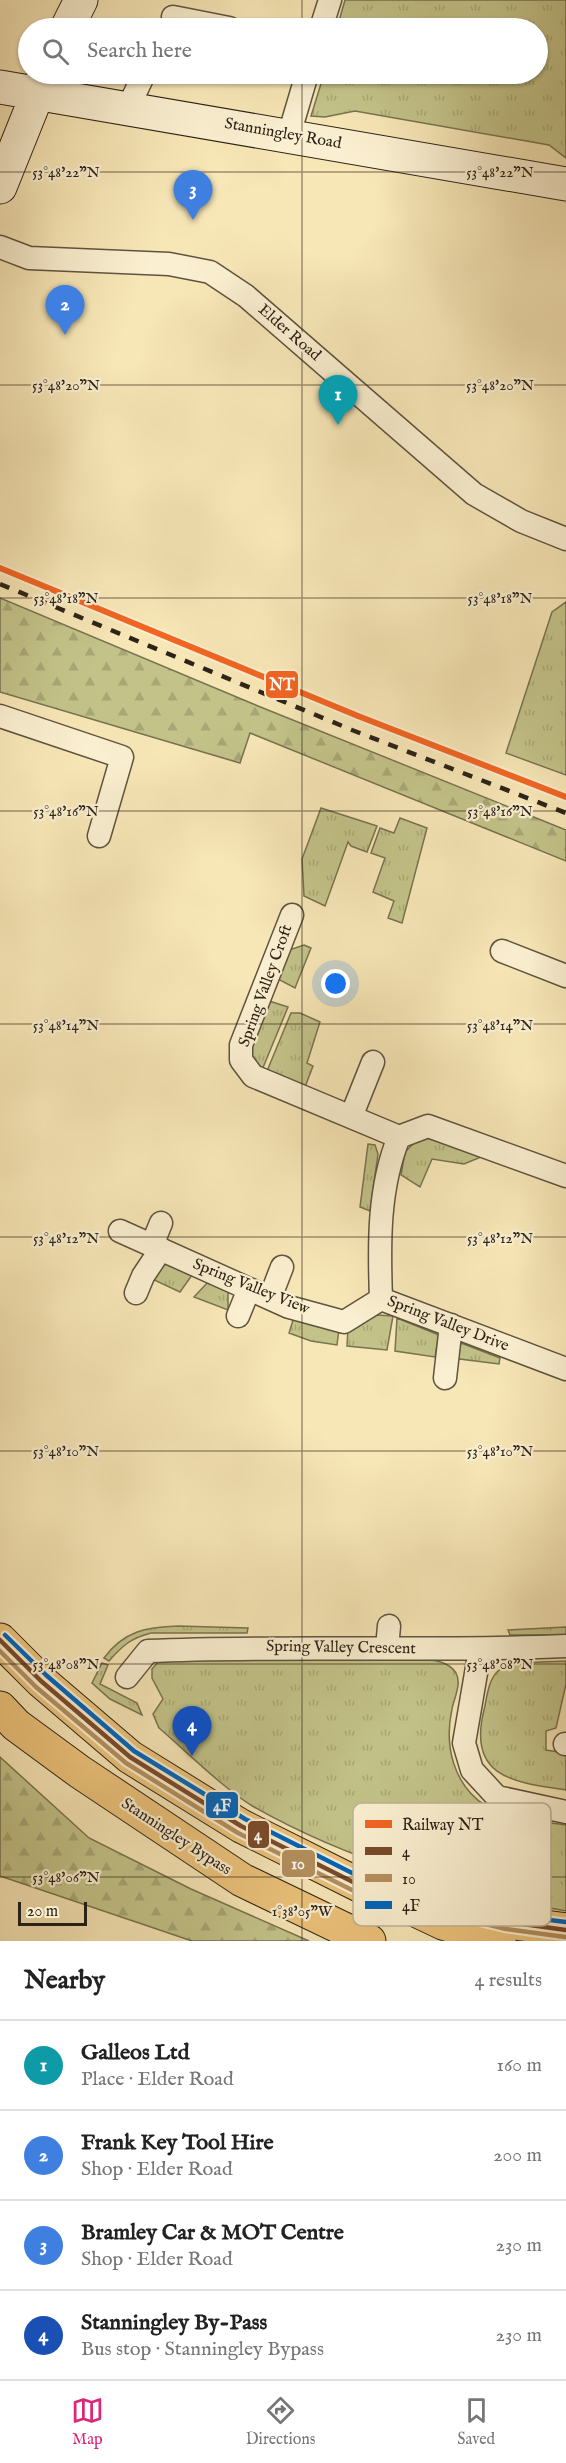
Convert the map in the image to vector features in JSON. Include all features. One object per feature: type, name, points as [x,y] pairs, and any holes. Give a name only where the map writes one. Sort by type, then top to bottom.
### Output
[{"type":"main road","points":[[0,1640],[41,1681],[130,1757],[241,1826],[353,1882]]},
{"type":"main road","name":"Stanningley Bypass","points":[[5,1715],[157,1826],[242,1880],[369,1941]]},
{"type":"main road","points":[[452,1926],[499,1941]]},
{"type":"main road","points":[[537,1926],[566,1930]]},
{"type":"street","points":[[72,18],[81,0]]},
{"type":"street","points":[[324,18],[330,0]]},
{"type":"street","points":[[0,187],[43,84]]},
{"type":"street","name":"Stanningley Road","points":[[0,87],[43,84],[128,108],[566,184]]},
{"type":"street","points":[[128,108],[139,84]]},
{"type":"street","points":[[289,135],[304,84]]},
{"type":"street","name":"Elder Road","points":[[0,247],[29,258],[170,264],[210,272],[246,296],[474,494],[521,521],[566,539]]},
{"type":"street","points":[[0,716],[122,757],[99,836]]},
{"type":"street","name":"Spring Valley Croft","points":[[292,915],[241,1045],[241,1060],[254,1076],[399,1137]]},
{"type":"street","points":[[502,951],[566,976]]},
{"type":"street","points":[[351,1117],[373,1062]]},
{"type":"street","points":[[399,1137],[428,1126],[566,1176]]},
{"type":"street","name":"Spring Valley Drive","points":[[399,1137],[391,1156],[379,1238],[381,1299],[566,1369]]},
{"type":"street","points":[[136,1293],[156,1247],[161,1223]]},
{"type":"street","name":"Spring Valley View","points":[[120,1231],[289,1307],[344,1322],[381,1299]]},
{"type":"street","points":[[270,1298],[282,1267]]},
{"type":"street","points":[[238,1316],[249,1289]]},
{"type":"street","points":[[445,1378],[451,1325]]},
{"type":"street","name":"Spring Valley Crescent","points":[[128,1677],[148,1652],[388,1637],[480,1650],[566,1646]]},
{"type":"street","points":[[480,1650],[464,1743],[472,1770],[497,1797],[525,1803]]},
{"type":"street","points":[[551,1809],[566,1812]]},
{"type":"green space","points":[[345,0],[566,0],[566,158],[549,145],[355,111],[325,117],[311,116],[321,84],[548,84],[548,18],[340,18]]},
{"type":"green space","points":[[0,598],[258,706],[566,830],[566,861],[250,733],[240,763],[0,692]]},
{"type":"green space","points":[[566,602],[566,775],[506,753],[552,612]]},
{"type":"green space","points":[[321,808],[377,826],[367,852],[351,846],[348,842],[325,906],[304,896],[302,859]]},
{"type":"green space","points":[[400,818],[427,828],[402,923],[388,918],[394,901],[373,892],[385,858],[371,853],[380,828],[394,833]]},
{"type":"green space","points":[[304,945],[311,948],[295,988],[274,977],[286,951]]},
{"type":"green space","points":[[266,1000],[288,1007],[260,1075],[249,1058]]},
{"type":"green space","points":[[291,1013],[300,1013],[320,1022],[307,1063],[313,1066],[305,1087],[267,1071]]},
{"type":"green space","points":[[420,1137],[433,1137],[481,1157],[464,1164],[432,1159],[420,1187],[401,1175],[405,1152]]},
{"type":"green space","points":[[368,1144],[375,1145],[378,1154],[370,1211],[360,1207]]},
{"type":"green space","points":[[160,1262],[192,1275],[180,1292],[150,1278]]},
{"type":"green space","points":[[208,1282],[228,1289],[228,1310],[194,1297]]},
{"type":"green space","points":[[377,1315],[393,1316],[387,1350],[347,1346],[348,1328]]},
{"type":"green space","points":[[294,1317],[339,1329],[337,1345],[311,1341],[289,1333]]},
{"type":"green space","points":[[397,1318],[439,1335],[435,1357],[395,1351]]},
{"type":"green space","points":[[461,1343],[500,1358],[499,1364],[452,1358],[457,1344]]},
{"type":"green space","points":[[178,1626],[248,1628],[247,1633],[151,1633],[127,1643],[109,1661],[104,1658],[120,1642],[136,1632]]},
{"type":"green space","points":[[566,1627],[566,1635],[510,1635],[508,1630]]},
{"type":"green space","points":[[419,1658],[445,1664],[453,1669],[458,1677],[449,1736],[454,1763],[466,1787],[482,1803],[353,1803],[353,1854],[328,1844],[243,1800],[218,1781],[159,1728],[153,1714],[163,1699],[152,1678],[152,1669],[159,1661]]},
{"type":"green space","points":[[566,1661],[566,1684],[556,1728],[546,1731],[546,1750],[566,1753],[566,1790],[529,1784],[499,1772],[489,1763],[482,1750],[481,1733],[484,1710],[492,1679],[498,1671],[511,1665]]},
{"type":"green space","points":[[102,1663],[108,1665],[100,1684],[137,1703],[142,1715],[110,1699],[92,1683]]},
{"type":"green space","points":[[0,1757],[89,1838],[191,1889],[309,1941],[192,1941],[0,1876]]},
{"type":"green space","points":[[551,1823],[566,1825],[566,1911],[551,1908]]},
{"type":"railway","points":[[0,584],[352,730],[566,813]]},
{"type":"rail line","name":"NT","points":[[0,568],[358,716],[566,797]]},
{"type":"transit line","name":"4F","points":[[5,1635],[46,1675],[134,1751],[245,1819],[353,1873]]},
{"type":"transit line","name":"4","points":[[0,1640],[41,1681],[130,1757],[241,1826],[353,1882]]},
{"type":"transit line","name":"10","points":[[0,1651],[36,1687],[126,1763],[238,1833],[353,1890]]},
{"type":"transit line","name":"4F","points":[[551,1920],[566,1922]]},
{"type":"transit line","name":"10","points":[[494,1926],[565,1937]]},
{"type":"transit line","name":"4","points":[[537,1926],[566,1930]]},
{"type":"place","name":"Bramley Car & MOT Centre","points":[[193,220]]},
{"type":"place","name":"Frank Key Tool Hire","points":[[65,335]]},
{"type":"place","name":"Galleos Ltd","points":[[338,425]]},
{"type":"place","name":"Stanningley By-Pass","points":[[192,1756]]}]
